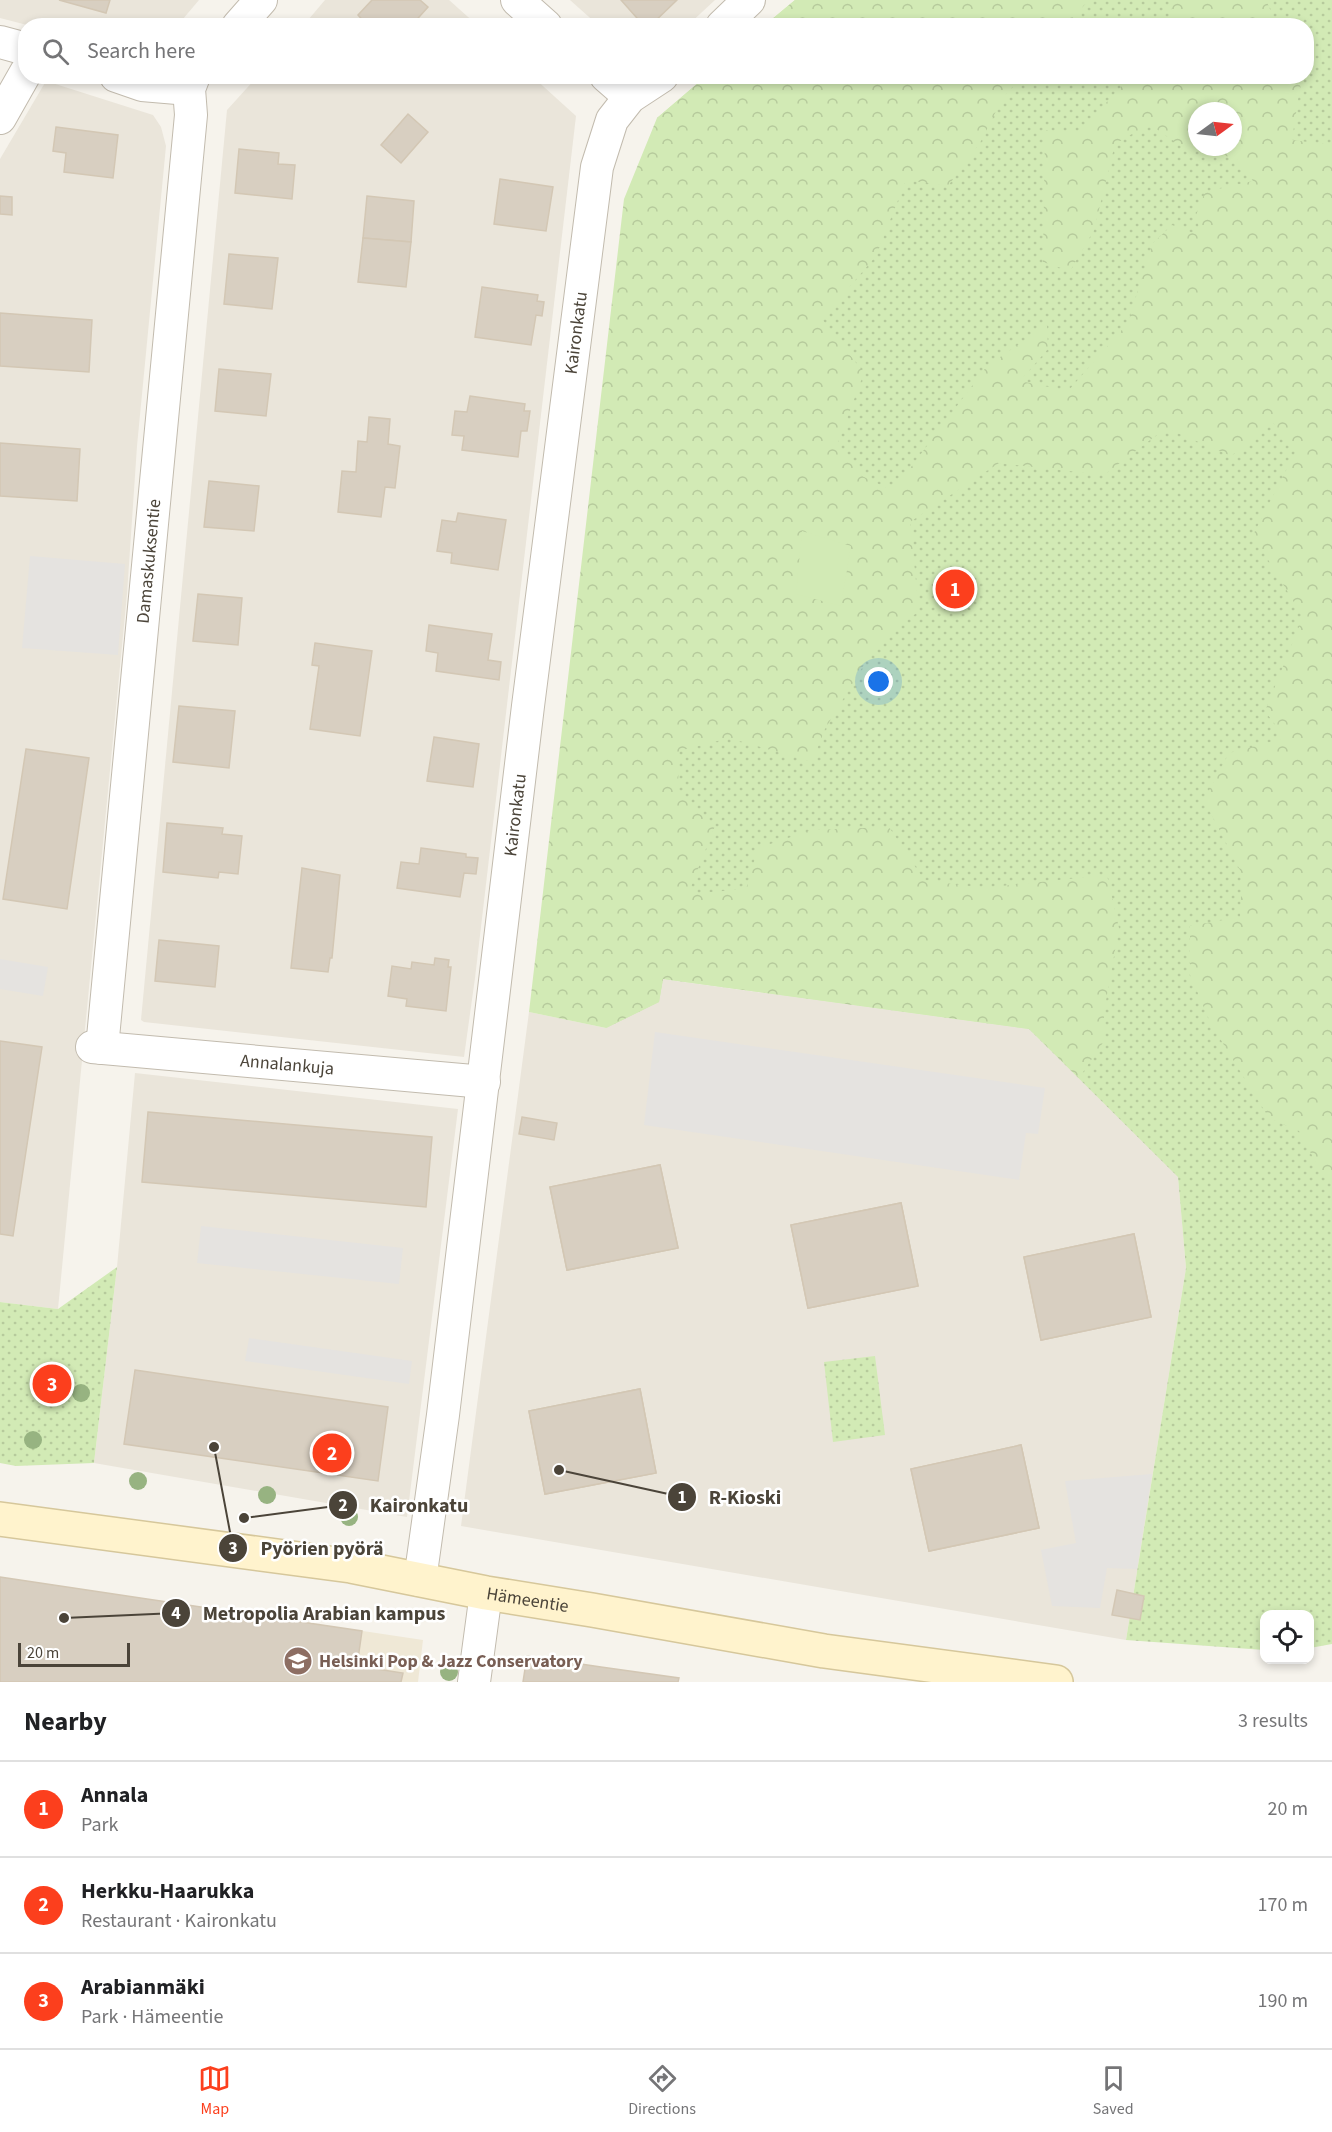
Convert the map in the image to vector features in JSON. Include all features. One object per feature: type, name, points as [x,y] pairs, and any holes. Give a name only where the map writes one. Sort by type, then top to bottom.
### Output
[{"type":"main road","name":"Hämeentie","points":[[0,1519],[351,1566],[486,1593],[824,1651],[1056,1682]]},
{"type":"street","points":[[245,18],[261,0]]},
{"type":"street","points":[[517,0],[537,18]]},
{"type":"street","points":[[730,18],[749,0]]},
{"type":"street","points":[[0,42],[18,47]]},
{"type":"street","points":[[0,118],[19,84]]},
{"type":"street","points":[[139,84],[166,84]]},
{"type":"street","name":"Damaskuksentie","points":[[97,1048],[189,139],[191,84]]},
{"type":"street","points":[[615,84],[630,97]]},
{"type":"street","name":"Kaironkatu","points":[[420,1580],[443,1415],[526,718],[597,167],[612,120],[630,97],[650,84]]},
{"type":"street","name":"Annalankuja","points":[[97,1048],[484,1082]]},
{"type":"street","points":[[474,1682],[486,1593]]},
{"type":"shaded area","points":[[0,0],[199,0],[184,18],[18,18],[18,23],[0,18]]},
{"type":"shaded area","points":[[325,0],[449,0],[469,18],[310,18]]},
{"type":"shaded area","points":[[570,0],[715,0],[696,18],[590,18]]},
{"type":"shaded area","points":[[44,84],[55,84],[153,115],[161,127],[166,146],[137,446],[127,594],[58,1309],[0,1302],[0,159]]},
{"type":"shaded area","points":[[251,84],[541,84],[576,116],[464,1057],[141,1020],[227,110]]},
{"type":"shaded area","points":[[30,556],[125,564],[118,655],[22,648]]},
{"type":"shaded area","points":[[0,959],[48,967],[43,996],[0,989]]},
{"type":"shaded area","points":[[662,979],[1029,1029],[1178,1176],[1186,1268],[1126,1640],[461,1526],[529,1012],[606,1028]]},
{"type":"shaded area","points":[[655,1032],[1045,1088],[1038,1134],[1026,1133],[1019,1180],[644,1125]]},
{"type":"shaded area","points":[[135,1073],[458,1109],[407,1517],[94,1463],[117,1267]]},
{"type":"shaded area","points":[[201,1226],[403,1248],[399,1284],[197,1263]]},
{"type":"shaded area","points":[[249,1338],[412,1361],[409,1384],[245,1361]]},
{"type":"shaded area","points":[[1152,1474],[1137,1569],[1107,1568],[1100,1608],[1052,1606],[1041,1550],[1076,1543],[1065,1481]]},
{"type":"shaded area","name":"Helsinki Pop & Jazz Conservatory","points":[[183,1604],[423,1640],[418,1682],[172,1682]]},
{"type":"green space","points":[[795,0],[1332,0],[1332,1644],[1314,1647],[1314,1610],[1260,1610],[1260,1650],[1126,1640],[1186,1268],[1178,1177],[1029,1029],[663,979],[659,1002],[606,1028],[657,118],[697,84],[1314,84],[1314,18],[773,18]]},
{"type":"green space","points":[[795,0],[1089,0],[1072,18],[773,18]]},
{"type":"green space","points":[[1171,0],[1266,0],[1274,18],[1168,18],[1172,8]]},
{"type":"green space","points":[[697,84],[1015,84],[1002,99],[980,143],[948,186],[906,180],[876,256],[822,319],[864,373],[837,445],[862,476],[893,491],[987,366],[1047,325],[1048,349],[1020,381],[1068,391],[1128,323],[1152,244],[1172,225],[1201,236],[1196,215],[1205,192],[1253,181],[1236,158],[1226,156],[1242,156],[1242,102],[1188,102],[1188,149],[1149,124],[1115,144],[1094,230],[1070,271],[1043,262],[1045,130],[1078,133],[1124,84],[1300,84],[1292,140],[1332,145],[1332,1176],[1324,1178],[1299,1131],[1269,1118],[1211,1024],[1190,975],[1190,926],[1240,917],[1242,874],[1204,800],[1229,753],[1285,738],[1265,711],[1303,617],[1253,535],[1297,449],[1273,423],[1231,456],[1166,428],[1104,475],[999,463],[910,522],[919,611],[876,645],[825,729],[812,762],[729,738],[679,751],[678,790],[715,826],[688,894],[746,889],[758,848],[812,830],[889,827],[924,880],[982,888],[1107,875],[1119,928],[1104,1012],[1104,1041],[1079,1078],[1029,1029],[663,979],[659,1002],[606,1028],[529,1012],[624,199],[657,118]]},
{"type":"green space","points":[[802,531],[851,546],[841,606],[796,594]]},
{"type":"green space","points":[[117,1267],[94,1463],[16,1466],[0,1463],[0,1302],[58,1309]]},
{"type":"green space","points":[[875,1356],[885,1435],[833,1442],[824,1362]]},
{"type":"building","points":[[59,0],[110,0],[106,13]]},
{"type":"building","points":[[372,0],[420,0],[428,7],[418,18],[361,18],[358,15]]},
{"type":"building","points":[[621,0],[677,0],[658,18],[637,18]]},
{"type":"building","points":[[408,114],[428,132],[401,163],[381,145]]},
{"type":"building","points":[[56,127],[118,135],[113,178],[64,172],[66,153],[53,151]]},
{"type":"building","points":[[239,149],[279,153],[278,164],[295,165],[292,199],[235,193]]},
{"type":"building","points":[[500,179],[553,187],[546,231],[494,224]]},
{"type":"building","points":[[0,196],[12,197],[12,215],[0,214]]},
{"type":"building","points":[[367,196],[414,201],[411,242],[363,238]]},
{"type":"building","points":[[363,238],[411,242],[406,287],[358,282]]},
{"type":"building","points":[[229,254],[278,258],[272,309],[224,304]]},
{"type":"building","points":[[482,287],[538,295],[537,301],[544,302],[542,316],[536,315],[531,345],[475,337]]},
{"type":"building","points":[[0,313],[92,320],[89,372],[0,366]]},
{"type":"building","points":[[219,369],[271,374],[266,416],[215,411]]},
{"type":"building","points":[[470,396],[525,404],[524,411],[530,411],[527,431],[521,431],[518,457],[462,450],[464,436],[452,435],[455,411],[467,412]]},
{"type":"building","points":[[369,417],[390,419],[388,444],[400,446],[395,488],[385,487],[381,517],[338,512],[342,471],[356,472],[358,441],[367,442]]},
{"type":"building","points":[[0,443],[80,449],[77,501],[0,496]]},
{"type":"building","points":[[209,481],[259,486],[254,531],[204,527]]},
{"type":"building","points":[[458,513],[506,520],[498,570],[451,563],[452,553],[437,551],[442,520],[456,522]]},
{"type":"building","points":[[198,594],[242,598],[238,645],[193,641]]},
{"type":"building","points":[[429,625],[492,634],[488,660],[501,662],[499,680],[436,671],[438,653],[426,651]]},
{"type":"building","points":[[315,643],[372,651],[360,736],[310,729],[319,666],[312,665]]},
{"type":"building","points":[[179,706],[235,711],[229,768],[173,762]]},
{"type":"building","points":[[434,737],[479,744],[473,787],[427,781]]},
{"type":"building","points":[[26,749],[89,758],[67,909],[3,899]]},
{"type":"building","points":[[167,823],[223,828],[222,834],[242,836],[238,874],[219,872],[218,878],[163,872]]},
{"type":"building","points":[[421,848],[466,854],[466,857],[478,858],[476,874],[464,873],[460,897],[397,888],[401,862],[419,864]]},
{"type":"building","points":[[302,868],[340,875],[332,958],[330,958],[328,972],[291,968]]},
{"type":"building","points":[[159,940],[219,946],[215,987],[155,981]]},
{"type":"building","points":[[435,958],[449,960],[448,967],[451,967],[446,1011],[406,1006],[407,999],[388,996],[392,966],[411,969],[412,962],[434,965]]},
{"type":"building","points":[[0,1041],[42,1047],[13,1236],[0,1234]]},
{"type":"building","points":[[148,1112],[432,1137],[426,1207],[142,1182]]},
{"type":"building","points":[[522,1117],[557,1123],[554,1140],[519,1134]]},
{"type":"building","points":[[660,1165],[678,1248],[567,1270],[550,1187]]},
{"type":"building","points":[[660,1165],[678,1248],[567,1270],[550,1187]]},
{"type":"building","points":[[901,1203],[918,1286],[808,1308],[791,1225]]},
{"type":"building","points":[[901,1203],[918,1286],[808,1308],[791,1225]]},
{"type":"building","points":[[1134,1234],[1151,1317],[1041,1340],[1024,1257]]},
{"type":"building","points":[[1134,1234],[1151,1317],[1041,1340],[1024,1257]]},
{"type":"building","points":[[135,1370],[388,1407],[378,1481],[124,1444]]},
{"type":"building","points":[[640,1389],[656,1473],[545,1494],[529,1411]]},
{"type":"building","points":[[640,1389],[656,1473],[545,1494],[529,1411]]},
{"type":"building","points":[[1021,1445],[1039,1528],[929,1551],[911,1469]]},
{"type":"building","points":[[1021,1445],[1039,1528],[929,1551],[911,1469]]},
{"type":"building","points":[[0,1577],[362,1631],[357,1666],[403,1673],[401,1682],[0,1682]]},
{"type":"building","points":[[1117,1590],[1144,1596],[1140,1620],[1112,1615]]},
{"type":"building","points":[[527,1656],[679,1678],[678,1682],[523,1682]]},
{"type":"place","name":"Annala","points":[[955,589]]},
{"type":"place","name":"Arabianmäki","points":[[52,1384]]},
{"type":"place","name":"Pyörien pyörä","points":[[214,1447]]},
{"type":"place","name":"Herkku-Haarukka","points":[[332,1453]]},
{"type":"place","name":"R-Kioski","points":[[559,1470]]},
{"type":"place","name":"Kaironkatu","points":[[244,1518]]},
{"type":"place","name":"Metropolia Arabian kampus","points":[[64,1618]]},
{"type":"place","name":"Helsinki Pop & Jazz Conservatory","points":[[298,1661]]}]
